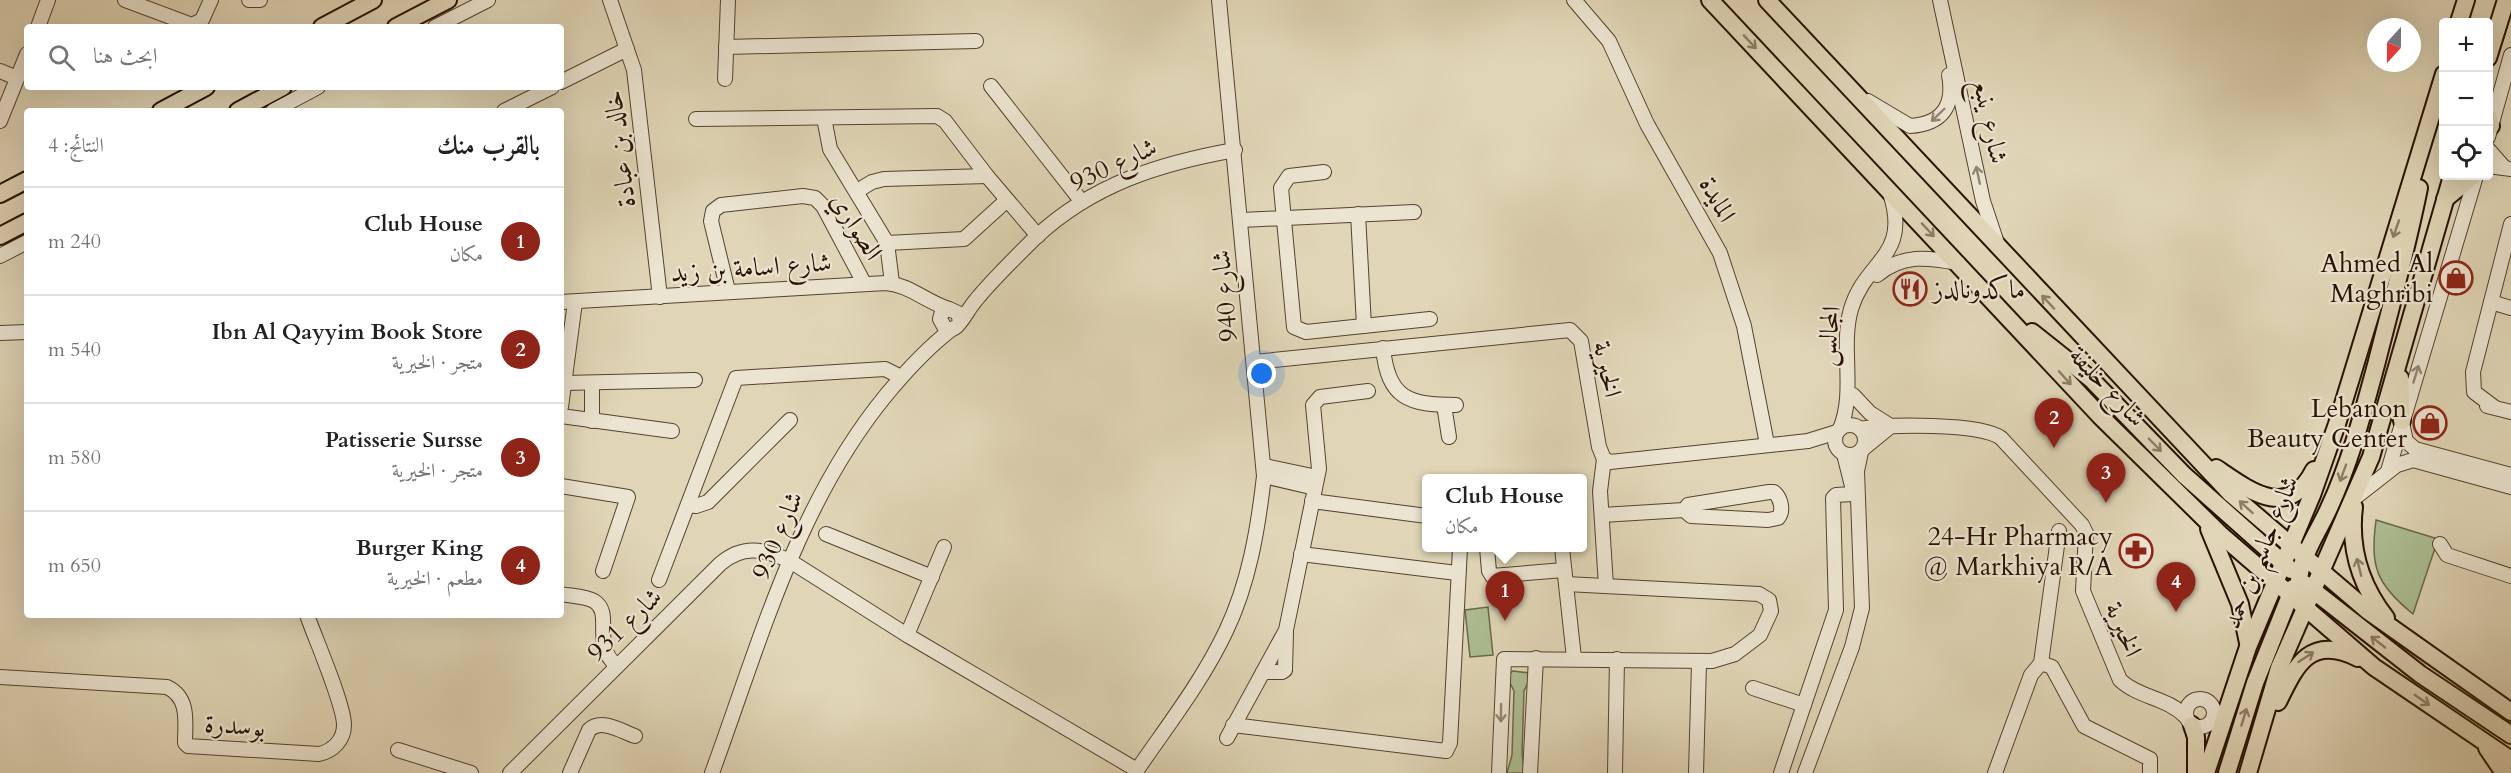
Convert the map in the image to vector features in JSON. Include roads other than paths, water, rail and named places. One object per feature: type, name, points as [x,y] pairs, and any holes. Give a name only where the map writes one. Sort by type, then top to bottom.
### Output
[{"type":"main road","points":[[328,24],[373,0]]},
{"type":"main road","points":[[402,24],[448,0]]},
{"type":"main road","name":"شارع خليفة","points":[[1710,0],[1889,188],[2137,455],[2204,519],[2290,597],[2374,667],[2511,759]]},
{"type":"main road","name":"شارع خليفة","points":[[1767,0],[2000,251],[2231,494],[2290,546]]},
{"type":"main road","points":[[2460,18],[2466,0]]},
{"type":"main road","points":[[2493,42],[2506,0]]},
{"type":"main road","points":[[167,108],[200,90]]},
{"type":"main road","points":[[244,108],[277,90]]},
{"type":"main road","name":"شارع جاسم بن حمد","points":[[2290,546],[2312,495],[2337,424],[2439,90]]},
{"type":"main road","points":[[2227,773],[2255,683],[2290,597],[2295,571],[2340,482],[2366,399],[2408,246],[2438,93]]},
{"type":"main road","points":[[2248,773],[2279,668],[2356,497],[2380,431],[2451,180]]},
{"type":"main road","points":[[2444,199],[2469,180]]},
{"type":"main road","points":[[0,194],[24,182]]},
{"type":"main road","points":[[0,236],[24,224]]},
{"type":"main road","points":[[2011,319],[2041,338],[2091,379],[2184,475],[2295,571],[2313,590],[2420,674],[2511,735]]},
{"type":"main road","points":[[2402,422],[2399,388],[2403,344]]},
{"type":"main road","points":[[2190,451],[2260,495],[2270,498],[2286,498],[2302,489],[2337,424]]},
{"type":"main road","points":[[2356,497],[2353,524],[2359,570],[2370,596],[2399,635]]},
{"type":"main road","points":[[2204,519],[2240,604],[2248,647]]},
{"type":"main road","points":[[2290,546],[2297,590],[2305,609]]},
{"type":"main road","points":[[2295,571],[2321,573],[2399,635],[2511,712]]},
{"type":"main road","name":"شارع جاسم بن حمد","points":[[2206,773],[2248,647],[2274,583],[2295,571]]},
{"type":"main road","points":[[2263,722],[2275,708],[2295,667],[2312,652],[2324,650],[2348,654],[2374,667]]},
{"type":"main road","points":[[2189,715],[2196,738],[2196,773]]},
{"type":"main road","points":[[2483,742],[2504,773]]},
{"type":"street","points":[[39,24],[48,0]]},
{"type":"street","points":[[125,0],[189,24]]},
{"type":"street","points":[[194,24],[202,20],[211,0]]},
{"type":"street","points":[[249,0],[260,0]]},
{"type":"street","points":[[441,24],[488,0]]},
{"type":"street","name":"خالد بن عبادة","points":[[610,0],[634,70],[660,297]]},
{"type":"street","points":[[725,79],[728,0]]},
{"type":"street","name":"شارع 940","points":[[1136,772],[1197,683],[1226,630],[1243,587],[1259,515],[1264,471],[1242,220],[1219,0]]},
{"type":"street","name":"المايدة","points":[[1574,0],[1609,41],[1647,124],[1720,253],[1744,326],[1767,444]]},
{"type":"street","name":"شارع ينبع","points":[[1933,0],[1947,48],[1983,201],[2000,251]]},
{"type":"street","name":"شارع ينبع","points":[[1852,90],[1896,120],[1910,126],[1933,122],[1943,114],[1950,93],[1947,48],[1940,0]]},
{"type":"street","points":[[726,47],[976,41]]},
{"type":"street","points":[[564,80],[627,49]]},
{"type":"street","points":[[2493,113],[2511,55]]},
{"type":"street","points":[[0,120],[24,61]]},
{"type":"street","points":[[0,72],[17,78]]},
{"type":"street","points":[[991,86],[1082,202]]},
{"type":"street","points":[[279,108],[312,90]]},
{"type":"street","points":[[510,108],[546,90]]},
{"type":"street","points":[[696,119],[937,116],[945,121],[987,176],[1038,236]]},
{"type":"street","points":[[824,118],[827,143],[887,243],[892,283]]},
{"type":"street","name":"شارع 930","points":[[712,773],[790,561],[813,507],[841,456],[949,319],[975,301],[1038,236],[1082,202],[1148,169],[1173,161],[1235,150]]},
{"type":"street","points":[[1324,172],[1289,176],[1284,181],[1281,192],[1294,327],[1303,332],[1430,319]]},
{"type":"street","points":[[857,191],[872,182],[884,179],[987,176]]},
{"type":"street","points":[[2388,471],[2473,180]]},
{"type":"street","name":"المجالس","points":[[1839,430],[1847,406],[1850,313],[1863,283],[1886,256],[1893,241],[1896,220],[1889,188]]},
{"type":"street","name":"الصواري","points":[[728,291],[711,221],[713,211],[721,205],[803,196],[814,198],[823,206],[864,283]]},
{"type":"street","points":[[887,243],[964,239],[1007,200]]},
{"type":"street","points":[[1242,220],[1414,212]]},
{"type":"street","points":[[1358,214],[1364,326]]},
{"type":"street","points":[[2511,224],[2473,372],[2474,392],[2494,407],[2511,412]]},
{"type":"street","points":[[0,256],[24,244]]},
{"type":"street","name":"المجالس","points":[[1859,428],[1853,395],[1854,324],[1867,286],[1882,270],[1905,259],[1926,256],[1958,262]]},
{"type":"street","name":"شارع اسامة بن زيد","points":[[564,383],[568,302],[892,283],[913,290],[949,319]]},
{"type":"street","points":[[2491,302],[2511,308]]},
{"type":"street","name":"الخيرية","points":[[1254,362],[1565,329],[1575,332],[1581,340],[1599,447],[1604,459]]},
{"type":"street","points":[[0,333],[24,332]]},
{"type":"street","points":[[1383,348],[1388,380],[1409,401],[1425,405],[1450,405],[1449,437]]},
{"type":"street","points":[[658,580],[736,378],[885,369],[901,377]]},
{"type":"street","points":[[564,383],[695,380]]},
{"type":"street","points":[[592,383],[592,421]]},
{"type":"street","points":[[1368,391],[1315,400],[1313,413],[1319,458],[1315,489],[1286,630],[1230,731],[1446,751],[1450,743],[1460,552]]},
{"type":"street","points":[[1808,441],[1853,456],[1891,426],[1870,413],[1853,395]]},
{"type":"street","points":[[564,417],[672,431]]},
{"type":"street","points":[[688,505],[696,506],[708,502],[790,420]]},
{"type":"street","points":[[2402,422],[2406,441],[2415,449],[2511,476]]},
{"type":"street","points":[[1606,586],[1600,491],[1604,459],[1615,463],[1808,441],[1851,425],[1859,428],[1865,438],[1857,471],[1862,608],[1852,647],[1805,773]]},
{"type":"street","name":"الخيرية","points":[[1859,428],[1891,426],[1976,429],[1994,433],[2001,438],[2082,525],[2086,533],[2083,591],[2115,672],[2127,687],[2168,702],[2189,715]]},
{"type":"street","points":[[1831,700],[1831,691],[1849,639],[1855,608],[1852,494],[1841,451],[1835,440],[1839,430]]},
{"type":"street","points":[[2356,497],[2388,471],[2404,462],[2418,460],[2511,487]]},
{"type":"street","points":[[1264,471],[1315,489],[1422,515]]},
{"type":"street","points":[[564,486],[628,497],[603,571]]},
{"type":"street","points":[[1602,515],[1684,510],[1688,505],[1769,492],[1774,492],[1779,498],[1781,511],[1778,518],[1768,520],[1690,516],[1684,510]]},
{"type":"street","points":[[1780,773],[1836,610],[1833,496],[1852,494]]},
{"type":"street","points":[[1995,773],[2031,675],[2041,663],[2060,531]]},
{"type":"street","points":[[826,534],[932,577]]},
{"type":"street","points":[[2440,544],[2446,555],[2511,576]]},
{"type":"street","points":[[907,635],[944,547]]},
{"type":"street","name":"شارع 931","points":[[510,773],[616,665],[728,558],[754,550],[773,553],[790,561],[907,635],[1136,772]]},
{"type":"street","points":[[1487,552],[1489,571],[1492,576],[1565,577],[1606,586],[1759,594],[1769,600],[1771,611],[1767,624],[1753,641],[1725,658],[1699,663],[1617,659],[1507,658],[1502,663],[1500,773]]},
{"type":"street","points":[[1562,552],[1574,658]]},
{"type":"street","points":[[1301,554],[1457,573]]},
{"type":"street","points":[[564,595],[592,600],[599,606],[603,618],[604,651],[616,665]]},
{"type":"street","name":"بوسدرة","points":[[0,677],[167,687],[176,692],[184,705],[185,743],[188,746],[319,754],[329,751],[337,744],[344,722],[308,618]]},
{"type":"street","points":[[1530,773],[1536,658]]},
{"type":"street","points":[[1615,773],[1617,659]]},
{"type":"street","points":[[1696,773],[1699,663]]},
{"type":"street","points":[[2041,663],[2052,667],[2084,726],[2150,759],[2152,762],[2150,773]]},
{"type":"street","points":[[1753,688],[1804,705]]},
{"type":"street","points":[[570,773],[589,730],[594,726],[601,724],[635,736]]},
{"type":"street","points":[[398,750],[471,773]]},
{"type":"place","name":"Ahmed Al Maghribi","points":[[2456,278]]},
{"type":"place","name":"ماكدونالدز","points":[[1910,289]]},
{"type":"place","name":"Lebanon Beauty Center","points":[[2430,423]]},
{"type":"place","name":"Ibn Al Qayyim Book Store","points":[[2054,448]]},
{"type":"place","name":"Patisserie Sursse","points":[[2106,503]]},
{"type":"place","name":"24-Hr Pharmacy @ Markhiya R/A","points":[[2136,551]]},
{"type":"place","name":"Burger King","points":[[2176,612]]},
{"type":"place","name":"Club House","points":[[1505,621]]}]
